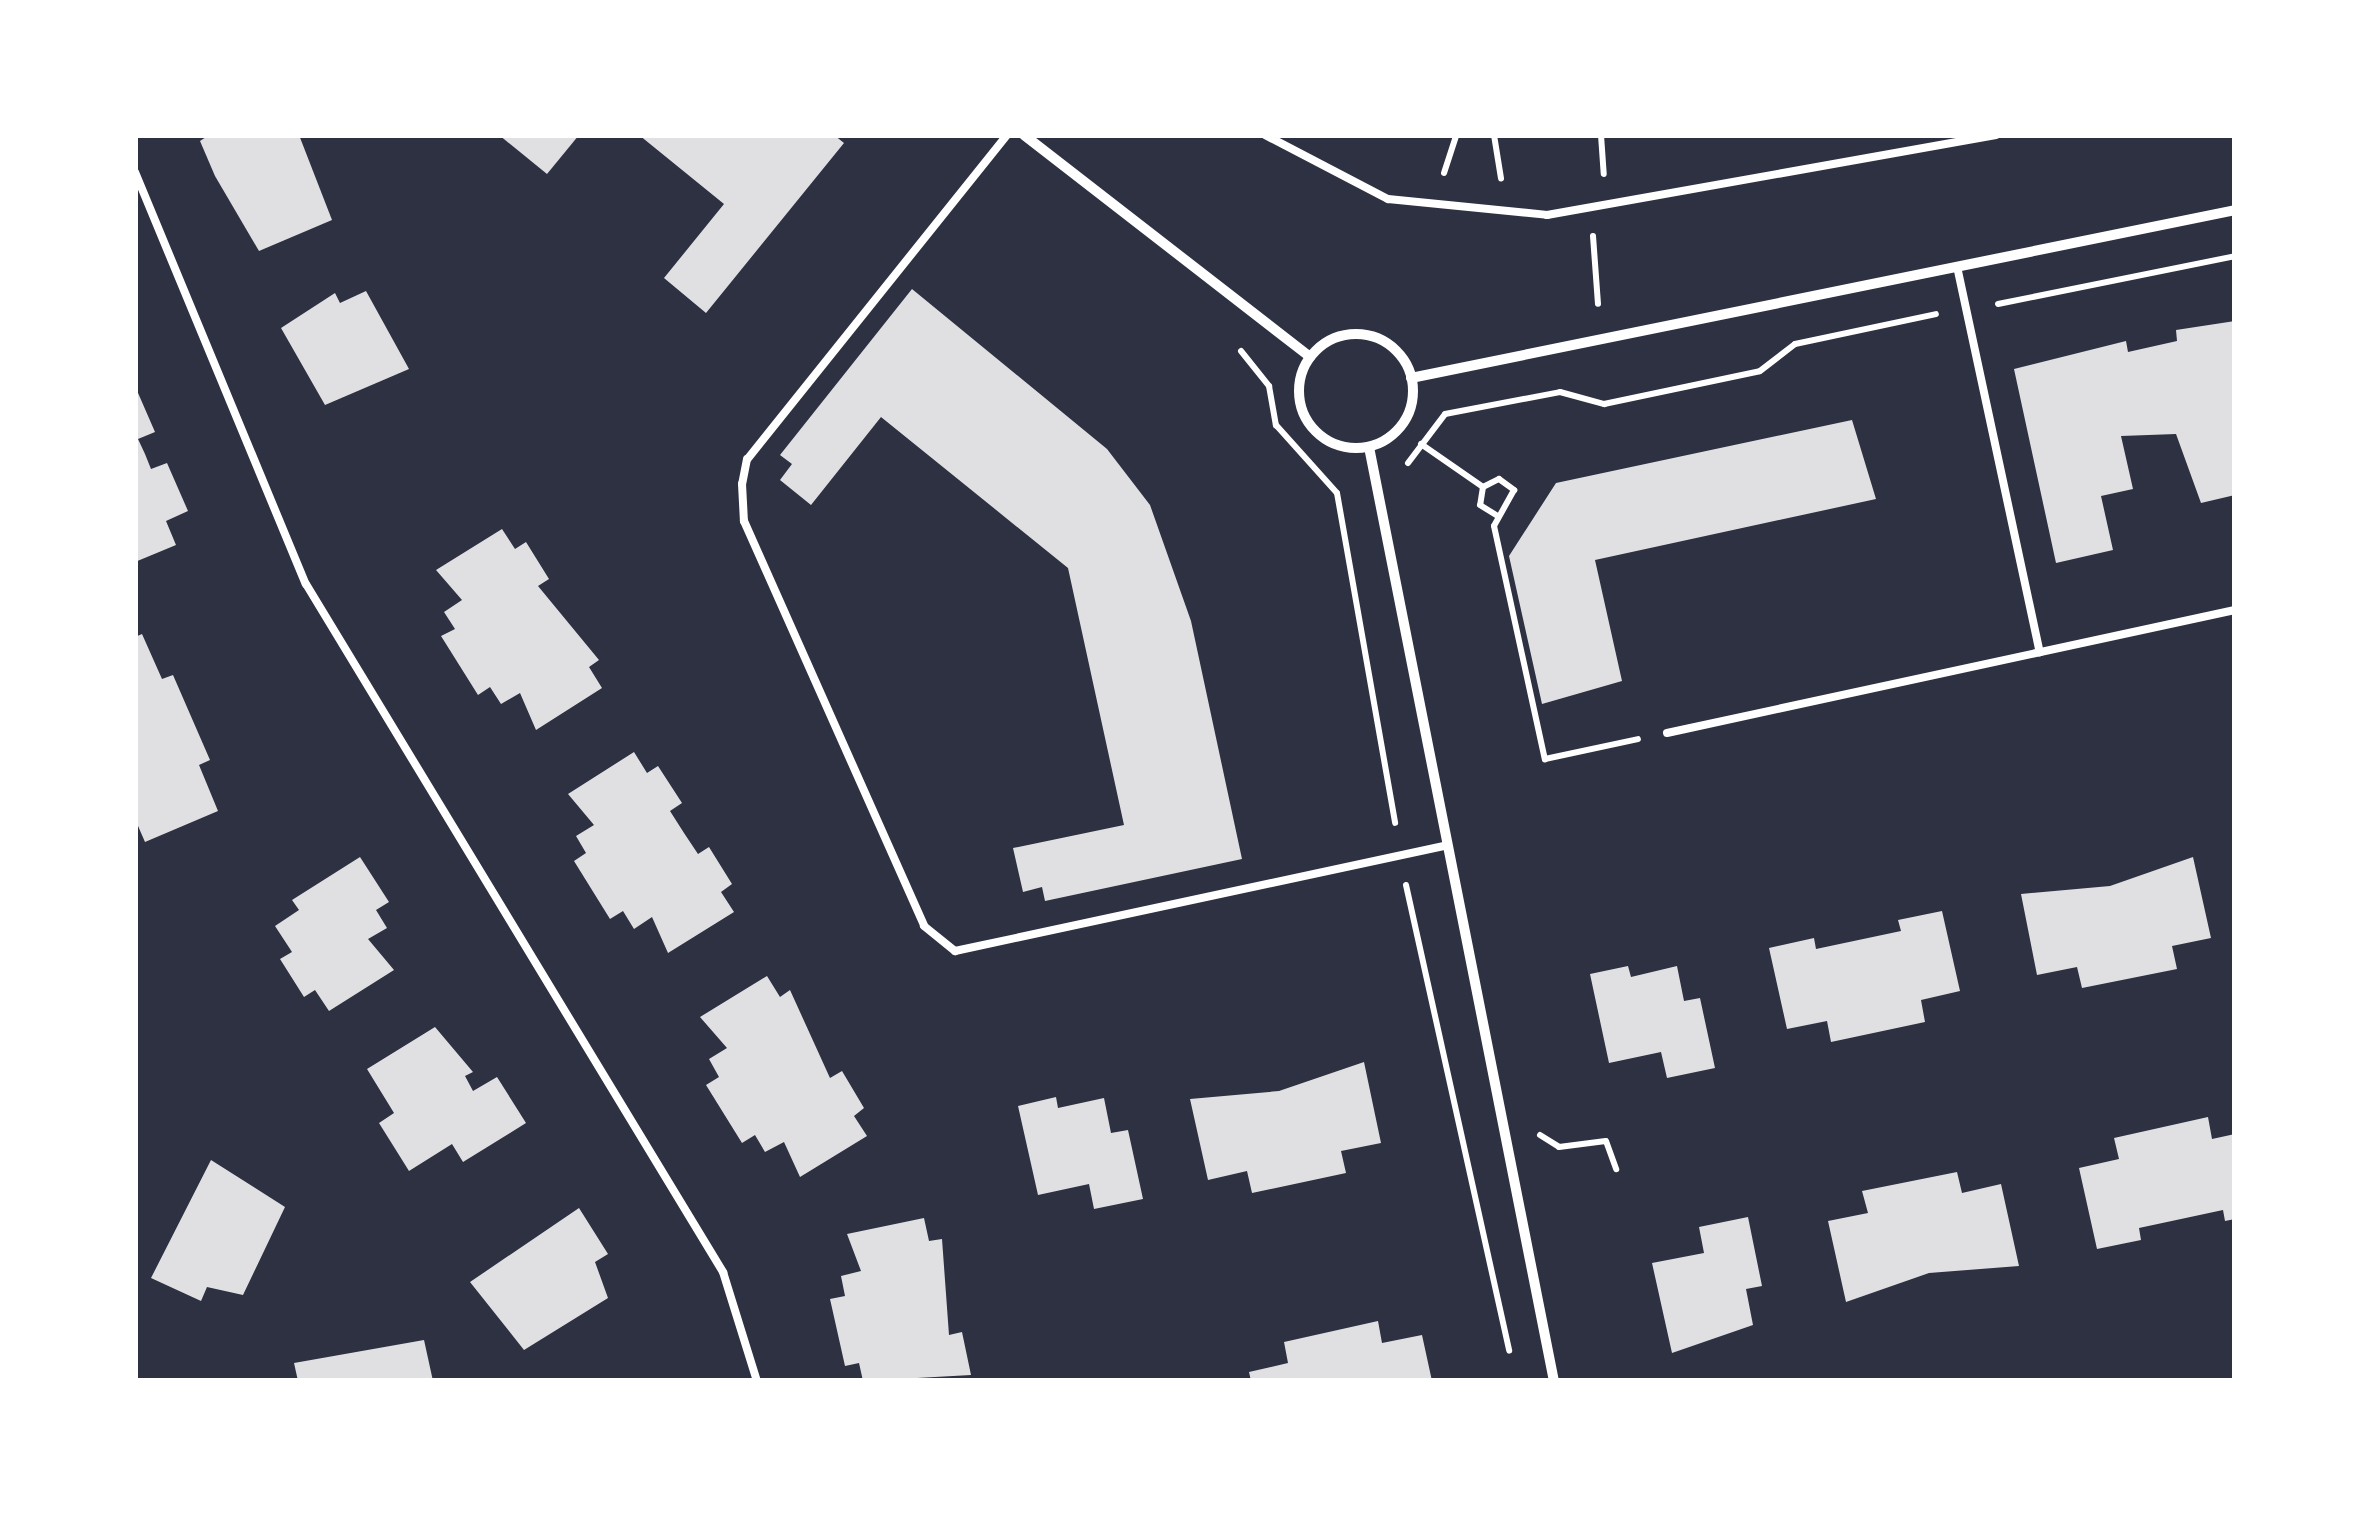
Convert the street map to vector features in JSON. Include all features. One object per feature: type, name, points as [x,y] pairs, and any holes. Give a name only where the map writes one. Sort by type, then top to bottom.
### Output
[{"type":"street","points":[[1024,135],[1310,357]]},
{"type":"street","points":[[1411,378],[1958,271],[2235,210]]},
{"type":"street","points":[[1341,337],[1371,337],[1396,352],[1411,378],[1406,422],[1369,447],[1332,444],[1306,420],[1299,384],[1310,357],[1341,337]]},
{"type":"street","points":[[1369,447],[1378,524],[1554,1381]]},
{"type":"lane","points":[[1007,135],[747,459],[742,484],[744,521],[924,926],[955,952],[1444,846]]},
{"type":"lane","points":[[1266,135],[1388,198],[1547,215],[1996,135]]},
{"type":"lane","points":[[135,172],[306,584],[722,1272],[757,1381]]},
{"type":"lane","points":[[1958,271],[2040,652]]},
{"type":"lane","points":[[1667,732],[2235,610]]},
{"type":"path","points":[[1429,176],[1443,178],[1456,135]]},
{"type":"path","points":[[1484,135],[1548,135]]},
{"type":"path","points":[[1585,306],[1603,303],[1589,207],[1605,181],[1601,135]]},
{"type":"path","points":[[1403,481],[1421,444],[1445,414],[1560,392],[1604,404],[1760,372],[1796,344],[2235,256]]},
{"type":"path","points":[[1224,337],[1260,370],[1276,425],[1336,493],[1400,856],[1512,1364]]},
{"type":"path","points":[[1421,444],[1483,487]]},
{"type":"path","points":[[1483,487],[1499,479],[1514,490],[1496,515]]},
{"type":"path","points":[[1483,487],[1480,505],[1496,515],[1545,759],[1667,732]]},
{"type":"path","points":[[1344,532],[1378,524]]},
{"type":"building","points":[[209,135],[299,135],[332,220],[259,251],[215,176],[200,141]]},
{"type":"building","points":[[499,135],[579,135],[547,174]]},
{"type":"building","points":[[639,135],[834,135],[844,143],[706,313],[664,278],[724,204]]},
{"type":"building","points":[[912,289],[1107,449],[1150,505],[1191,621],[1242,859],[1045,901],[1042,887],[1023,892],[1013,848],[1124,825],[1068,568],[881,417],[811,505],[780,480],[792,464],[780,455]]},
{"type":"building","points":[[366,291],[409,369],[325,405],[281,328],[335,293],[340,303]]},
{"type":"building","points":[[2235,321],[2235,495],[2201,503],[2176,434],[2121,436],[2133,489],[2101,496],[2113,550],[2056,563],[2014,369],[2126,341],[2128,352],[2177,341],[2176,330]]},
{"type":"building","points":[[135,386],[155,432],[138,439],[151,469],[167,463],[188,511],[166,521],[176,545],[135,562]]},
{"type":"building","points":[[1852,420],[1876,499],[1595,560],[1622,681],[1542,704],[1509,556],[1556,483]]},
{"type":"building","points":[[502,529],[515,549],[526,542],[549,579],[538,586],[599,660],[589,667],[602,688],[536,730],[520,693],[501,704],[490,687],[478,695],[441,636],[455,629],[444,612],[462,600],[436,570]]},
{"type":"building","points":[[142,634],[162,679],[173,675],[210,760],[199,765],[218,811],[145,842],[135,819],[135,637]]},
{"type":"building","points":[[634,752],[647,773],[658,766],[682,803],[670,811],[698,854],[709,847],[732,884],[721,892],[734,912],[668,953],[652,917],[634,929],[623,911],[610,919],[574,861],[586,853],[576,836],[594,825],[568,794]]},
{"type":"building","points":[[360,857],[389,902],[376,910],[387,928],[368,939],[394,970],[329,1011],[315,990],[304,997],[280,959],[292,952],[275,926],[299,910],[292,900]]},
{"type":"building","points":[[2193,857],[2211,938],[2172,946],[2177,969],[2082,988],[2077,967],[2037,975],[2021,894],[2110,886]]},
{"type":"building","points":[[1942,911],[1960,991],[1921,1000],[1925,1022],[1831,1042],[1827,1021],[1787,1029],[1769,948],[1814,938],[1816,949],[1901,931],[1898,920]]},
{"type":"building","points":[[1628,966],[1631,977],[1677,966],[1684,1001],[1700,998],[1715,1068],[1667,1078],[1661,1052],[1609,1063],[1590,974]]},
{"type":"building","points":[[767,976],[780,997],[790,990],[830,1078],[842,1071],[864,1108],[854,1116],[867,1136],[800,1177],[784,1142],[765,1152],[755,1135],[742,1143],[706,1085],[719,1077],[709,1059],[727,1048],[700,1017]]},
{"type":"building","points":[[435,1027],[473,1072],[465,1076],[473,1091],[497,1077],[526,1123],[463,1162],[452,1144],[409,1171],[379,1123],[394,1113],[367,1069]]},
{"type":"building","points":[[1364,1062],[1381,1143],[1341,1151],[1346,1173],[1252,1193],[1247,1171],[1208,1180],[1190,1099],[1279,1091]]},
{"type":"building","points":[[1056,1097],[1058,1108],[1104,1098],[1111,1133],[1128,1130],[1143,1199],[1094,1209],[1089,1184],[1038,1195],[1018,1106]]},
{"type":"building","points":[[2208,1117],[2212,1139],[2235,1134],[2235,1219],[2225,1221],[2223,1210],[2139,1228],[2141,1240],[2097,1249],[2079,1168],[2119,1159],[2114,1138]]},
{"type":"building","points":[[211,1160],[285,1207],[243,1295],[207,1287],[201,1301],[151,1278]]},
{"type":"building","points":[[1957,1172],[1962,1193],[2001,1184],[2019,1266],[1929,1273],[1846,1302],[1828,1221],[1868,1213],[1862,1191]]},
{"type":"building","points":[[579,1208],[608,1254],[595,1262],[608,1298],[524,1350],[470,1282]]},
{"type":"building","points":[[1748,1217],[1762,1286],[1746,1289],[1753,1325],[1672,1353],[1652,1263],[1704,1253],[1699,1227]]},
{"type":"building","points":[[924,1218],[929,1241],[942,1239],[949,1335],[962,1332],[971,1375],[863,1381],[859,1363],[845,1366],[830,1299],[845,1296],[841,1276],[861,1271],[847,1234]]},
{"type":"building","points":[[1378,1321],[1382,1343],[1422,1335],[1432,1381],[1251,1381],[1249,1372],[1288,1363],[1284,1342]]},
{"type":"building","points":[[424,1340],[433,1381],[298,1381],[294,1363]]}]
